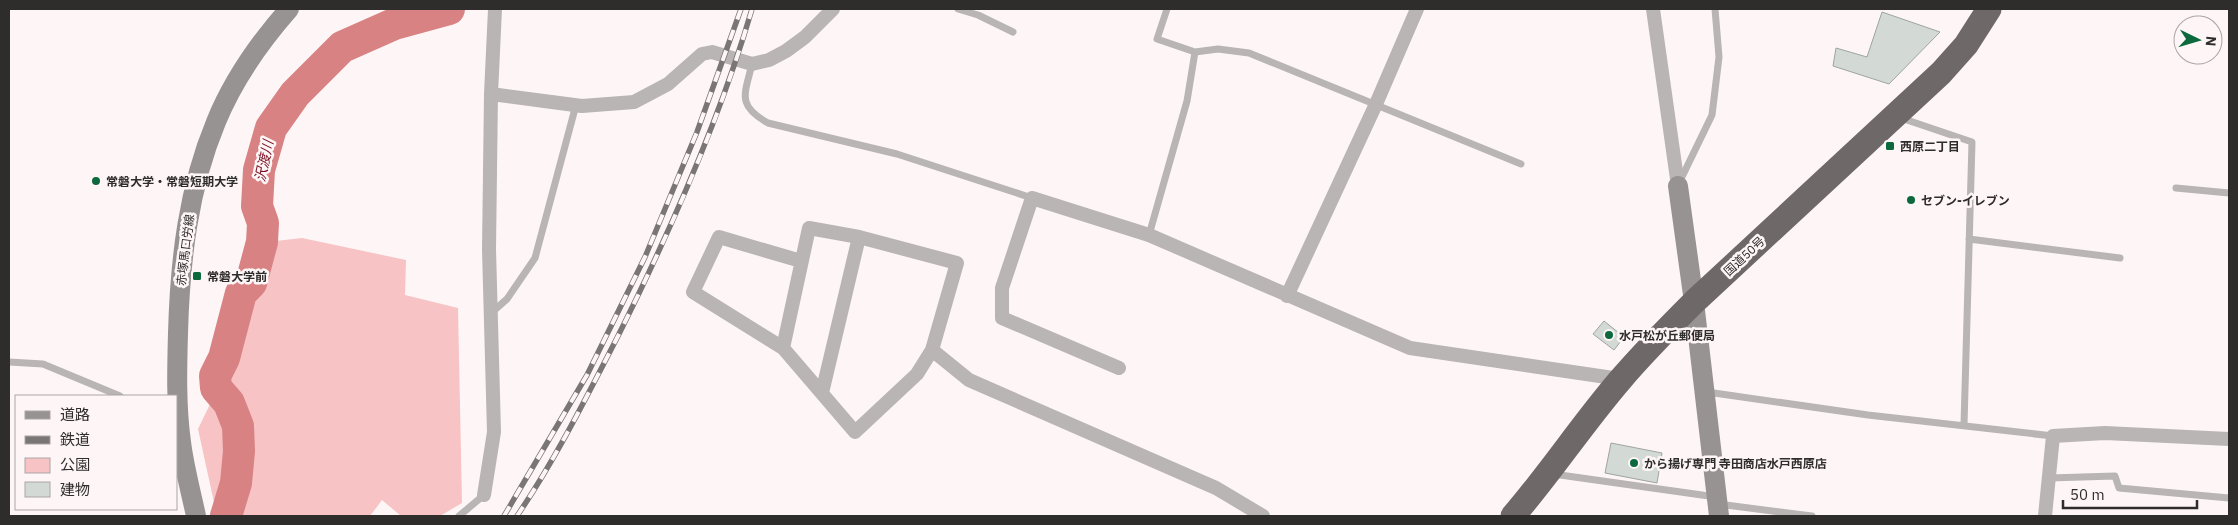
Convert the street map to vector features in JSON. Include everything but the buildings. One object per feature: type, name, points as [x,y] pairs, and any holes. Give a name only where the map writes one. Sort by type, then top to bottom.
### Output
[{"type":"highway","name":"国道50号","points":[[1513,516],[1549,473],[1620,380],[1694,302],[1895,116],[1966,45],[1989,9]]},
{"type":"main road","name":"赤塚馬口労線","points":[[177,395],[180,273],[187,223],[198,174],[216,121],[229,94],[268,33],[289,9]]},
{"type":"main road","points":[[1678,186],[1694,302],[1717,506]]},
{"type":"main road","name":"赤塚馬口労線","points":[[178,412],[181,442],[196,516]]},
{"type":"street","points":[[484,495],[494,432],[489,249],[491,94],[495,9]]},
{"type":"street","points":[[491,94],[576,105],[610,105],[634,102],[668,84],[702,54],[712,52],[752,64],[770,60],[805,37],[833,9]]},
{"type":"street","points":[[1287,296],[1376,104],[1417,9]]},
{"type":"street","points":[[1653,9],[1678,186]]},
{"type":"street","points":[[1119,368],[1002,318],[1002,288],[1032,198],[1149,235],[1410,348],[1620,380]]},
{"type":"street","points":[[783,348],[802,261],[808,228],[859,237],[958,263],[932,350],[917,374],[855,432],[783,348],[692,292],[719,237],[802,261]]},
{"type":"street","points":[[822,393],[859,237]]},
{"type":"street","points":[[932,350],[969,380],[1216,488],[1263,516]]},
{"type":"street","points":[[2045,516],[2053,436],[2105,433],[2229,438]]},
{"type":"lane","points":[[958,9],[978,15],[1013,32]]},
{"type":"lane","points":[[1168,9],[1158,39],[1195,52],[1218,49],[1249,53],[1521,164]]},
{"type":"lane","points":[[1678,186],[1712,115],[1719,57],[1715,9]]},
{"type":"lane","points":[[1149,235],[1187,101],[1195,52]]},
{"type":"lane","points":[[752,64],[745,94],[747,107],[754,115],[768,123],[897,154],[1032,198]]},
{"type":"lane","points":[[491,313],[507,299],[535,258],[576,105]]},
{"type":"lane","points":[[1895,116],[1972,142],[1964,426]]},
{"type":"lane","points":[[2176,188],[2229,193]]},
{"type":"lane","points":[[1969,238],[2120,258]]},
{"type":"lane","points":[[9,362],[43,364],[118,395]]},
{"type":"lane","points":[[1704,392],[1868,415],[2053,436]]},
{"type":"lane","points":[[1549,473],[1717,506],[1812,516]]},
{"type":"lane","points":[[2049,478],[2115,476],[2119,488],[2229,498]]},
{"type":"lane","points":[[459,516],[484,495]]},
{"type":"green space","points":[[302,238],[406,260],[405,295],[458,308],[462,503],[440,516],[401,516],[382,500],[370,516],[217,516],[198,429],[240,342],[267,242]]},
{"type":"waterway","name":"沢渡川","points":[[226,516],[236,483],[239,451],[238,426],[229,403],[216,388],[215,376],[224,358],[241,293],[251,283],[262,242],[263,223],[257,206],[259,170],[271,128],[295,94],[342,47],[394,24],[449,9]]},
{"type":"railway","points":[[504,516],[587,375],[645,257],[697,132],[741,9]]},
{"type":"railway","points":[[517,516],[570,428],[656,258],[709,135],[752,9]]},
{"type":"place","name":"西原二丁目","points":[[1890,146]]},
{"type":"place","name":"常磐大学・常磐短期大学","points":[[96,181]]},
{"type":"place","name":"セブン-イレブン","points":[[1911,200]]},
{"type":"place","name":"常磐大学前","points":[[197,276]]},
{"type":"place","name":"水戸松が丘郵便局","points":[[1609,335]]},
{"type":"place","name":"から揚げ専門 寺田商店水戸西原店","points":[[1634,463]]}]
